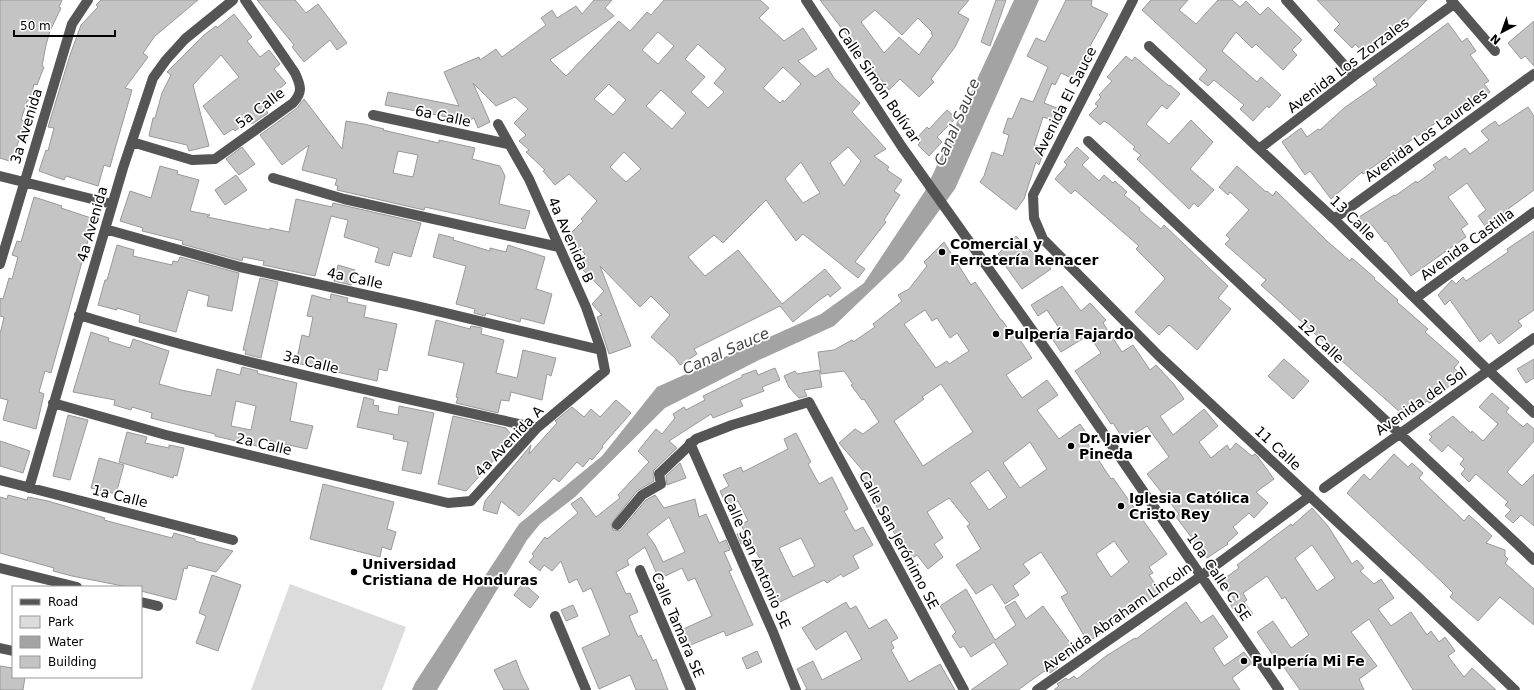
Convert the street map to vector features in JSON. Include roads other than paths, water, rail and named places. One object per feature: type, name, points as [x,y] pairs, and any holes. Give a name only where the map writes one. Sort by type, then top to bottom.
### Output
[{"type":"street","name":"3a Avenida","points":[[0,264],[72,24],[88,0]]},
{"type":"street","name":"4a Avenida","points":[[29,488],[112,204],[153,78],[166,60],[185,39],[233,0]]},
{"type":"street","name":"5a Calle","points":[[132,142],[192,160],[215,159],[293,103],[300,95],[300,84],[295,73],[245,0]]},
{"type":"street","name":"Calle Simón Bolívar","points":[[806,0],[910,158],[958,224]]},
{"type":"street","name":"Avenida El Sauce","points":[[1034,218],[1033,195],[1133,0]]},
{"type":"street","points":[[1286,0],[1354,76]]},
{"type":"street","points":[[1453,2],[1495,51]]},
{"type":"street","name":"Avenida Los Zorzales","points":[[1259,149],[1453,2]]},
{"type":"street","name":"13 Calle","points":[[1149,46],[1334,219],[1534,413]]},
{"type":"street","name":"Avenida Los Laureles","points":[[1334,219],[1534,74]]},
{"type":"street","name":"6a Calle","points":[[373,115],[508,144]]},
{"type":"street","name":"4a Avenida B","points":[[498,124],[529,180],[586,307],[601,350],[605,371]]},
{"type":"street","name":"12 Calle","points":[[1088,141],[1534,560]]},
{"type":"street","points":[[0,176],[112,204]]},
{"type":"street","points":[[273,178],[344,199],[559,247]]},
{"type":"street","name":"Avenida Castilla","points":[[1416,298],[1534,212]]},
{"type":"street","name":"11 Calle","points":[[1034,218],[1043,239],[1159,356],[1516,690]]},
{"type":"street","name":"10a Calle C SE","points":[[958,224],[1279,690]]},
{"type":"street","name":"4a Calle","points":[[105,229],[240,267],[412,305],[601,350]]},
{"type":"street","name":"3a Calle","points":[[79,315],[141,334],[275,368],[537,428]]},
{"type":"street","name":"Avenida del Sol","points":[[1324,488],[1534,338]]},
{"type":"street","name":"4a Avenida A","points":[[471,501],[537,428],[605,371]]},
{"type":"street","name":"Calle San Jerónimo SE","points":[[690,443],[732,425],[809,402],[964,690]]},
{"type":"street","name":"2a Calle","points":[[53,403],[166,436],[448,503],[471,501]]},
{"type":"street","points":[[617,525],[642,495],[661,484],[659,474],[690,443]]},
{"type":"street","name":"Calle San Antonio SE","points":[[690,443],[773,632],[796,690]]},
{"type":"street","name":"1a Calle","points":[[0,480],[233,540]]},
{"type":"street","name":"Avenida Abraham Lincoln","points":[[1037,690],[1201,576],[1310,496]]},
{"type":"street","points":[[0,568],[73,586]]},
{"type":"street","name":"Calle Tamara SE","points":[[640,570],[691,690]]},
{"type":"street","points":[[142,602],[158,606]]},
{"type":"street","points":[[555,616],[586,690]]},
{"type":"street","points":[[0,648],[12,651]]},
{"type":"water","points":[[1014,0],[1039,0],[955,189],[903,260],[834,326],[759,360],[665,408],[575,497],[540,524],[527,540],[437,690],[412,690],[415,683],[519,524],[602,456],[657,387],[821,314],[864,283],[925,191]]},
{"type":"place","name":"Comercial y Ferretería Renacer","points":[[942,252]]},
{"type":"place","name":"Pulpería Fajardo","points":[[996,334]]},
{"type":"place","name":"Dr. Javier Pineda","points":[[1071,446]]},
{"type":"place","name":"Iglesia Católica Cristo Rey","points":[[1121,506]]},
{"type":"place","name":"Universidad Cristiana de Honduras","points":[[354,572]]},
{"type":"place","name":"Pulpería Mi Fe","points":[[1244,661]]},
{"type":"water label","name":"Canal Sauce","points":[[957,122]]},
{"type":"water label","name":"Canal Sauce","points":[[726,351]]}]
